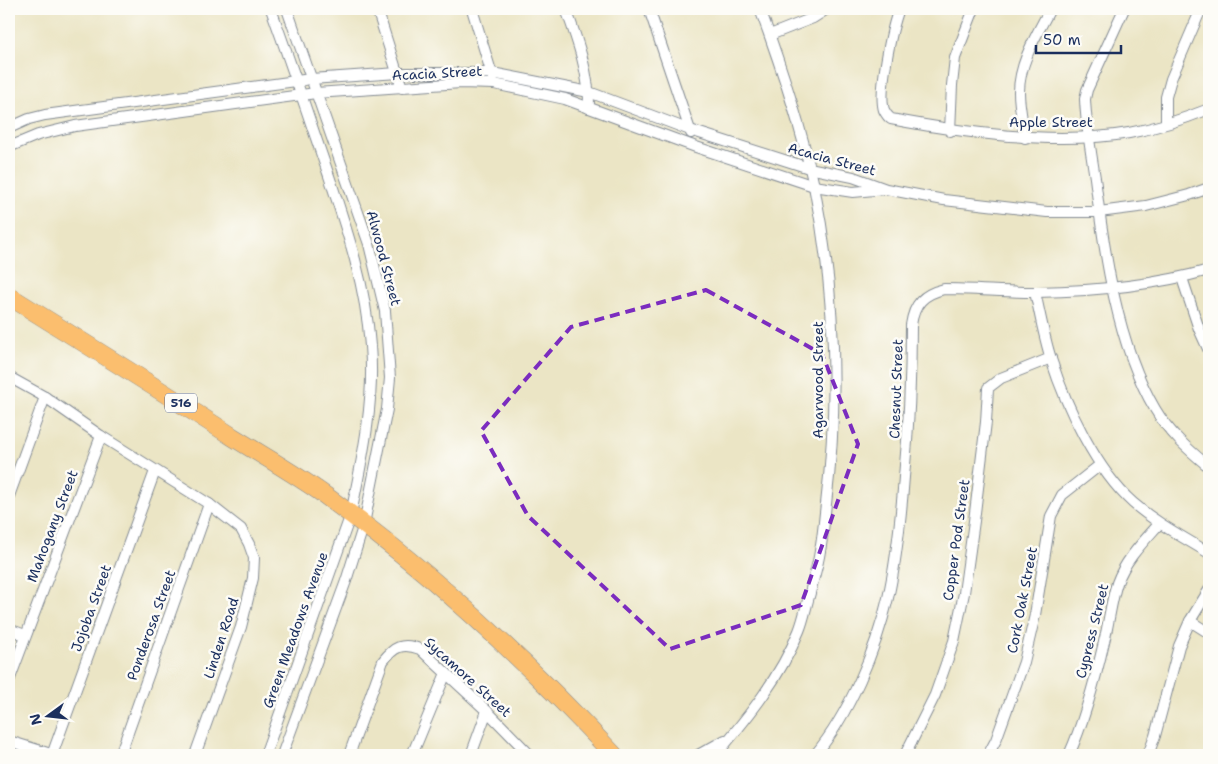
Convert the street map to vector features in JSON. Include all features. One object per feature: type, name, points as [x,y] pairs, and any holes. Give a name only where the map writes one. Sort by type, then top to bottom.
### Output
[{"type":"highway","name":"516","points":[[9,296],[296,476],[357,519],[437,582],[482,622],[535,673],[614,755]]},
{"type":"street","name":"Alwood Street","points":[[271,9],[302,95],[352,247],[367,312],[370,347],[368,410],[358,480],[357,519]]},
{"type":"street","name":"Alwood Street","points":[[287,9],[369,244],[385,311],[390,378],[387,409],[357,519]]},
{"type":"street","points":[[377,9],[402,88]]},
{"type":"street","points":[[472,9],[494,84]]},
{"type":"street","points":[[566,9],[575,35],[589,92],[588,108]]},
{"type":"street","points":[[648,9],[696,147]]},
{"type":"street","name":"Agarwood Street","points":[[716,755],[746,720],[786,658],[800,630],[820,552],[833,424],[834,371],[831,306],[814,186],[802,139],[770,35],[760,9]]},
{"type":"street","points":[[770,35],[813,18],[826,9]]},
{"type":"street","name":"Apple Street","points":[[899,9],[891,38],[882,94],[884,110],[891,119],[950,130],[1025,138],[1089,138],[1128,133],[1166,124],[1209,109]]},
{"type":"street","points":[[950,130],[955,58],[974,9]]},
{"type":"street","points":[[1025,138],[1019,90],[1026,59],[1050,9]]},
{"type":"street","points":[[1124,9],[1087,90],[1085,106],[1099,212],[1112,288],[1130,350],[1142,383],[1155,410],[1175,437],[1209,467]]},
{"type":"street","points":[[1166,124],[1166,98],[1171,79],[1201,9]]},
{"type":"street","name":"Acacia Street","points":[[9,128],[29,120],[54,114],[311,79],[398,73],[492,73],[589,92],[690,130],[809,168],[853,176],[886,189],[944,200],[1047,212],[1099,212],[1146,206],[1209,188]]},
{"type":"street","name":"Acacia Street","points":[[9,147],[38,135],[75,126],[316,93],[461,84],[494,84],[565,99],[696,147],[814,186],[852,192],[886,189]]},
{"type":"street","name":"Chesnut Street","points":[[815,755],[828,739],[844,712],[874,643],[888,598],[902,502],[909,429],[913,313],[917,305],[934,292],[944,289],[1035,292],[1112,288],[1182,278],[1209,270]]},
{"type":"street","points":[[1182,278],[1199,329],[1209,351]]},
{"type":"street","points":[[1035,292],[1051,358],[1079,427],[1100,465],[1118,488],[1159,524],[1209,553]]},
{"type":"street","name":"Copper Pod Street","points":[[905,755],[935,695],[954,641],[964,593],[974,521],[986,422],[988,388],[1001,378],[1051,358]]},
{"type":"street","points":[[9,377],[45,397],[101,436],[209,504]]},
{"type":"street","points":[[9,496],[45,397]]},
{"type":"street","name":"Mahogany Street","points":[[9,681],[101,436]]},
{"type":"street","name":"Cork Oak Street","points":[[988,755],[996,740],[1024,662],[1035,615],[1051,516],[1055,504],[1062,495],[1100,465]]},
{"type":"street","name":"Jojoba Street","points":[[53,755],[155,471]]},
{"type":"street","name":"Linden Road","points":[[195,755],[241,627],[253,578],[254,558],[241,529],[209,504]]},
{"type":"street","name":"Ponderosa Street","points":[[120,755],[209,504]]},
{"type":"street","points":[[282,755],[346,581],[357,519]]},
{"type":"street","name":"Green Meadows Avenue","points":[[265,755],[357,519]]},
{"type":"street","name":"Cypress Street","points":[[1069,755],[1081,727],[1093,686],[1117,582],[1126,566],[1159,524]]},
{"type":"street","points":[[1148,755],[1155,736],[1179,646],[1190,621],[1209,590]]},
{"type":"street","points":[[1190,621],[1209,633]]},
{"type":"street","points":[[9,629],[25,635]]},
{"type":"street","name":"Sycamore Street","points":[[349,755],[383,661],[391,651],[410,645],[420,649],[446,673],[487,711],[529,755]]},
{"type":"street","points":[[412,755],[446,673]]},
{"type":"street","points":[[471,755],[487,711]]},
{"type":"street","name":"Agarwood Street","points":[[698,755],[731,737]]},
{"type":"street","points":[[9,741],[53,755]]},
{"type":"highlighted area","points":[[706,290],[822,354],[858,444],[801,605],[670,649],[528,516],[481,431],[571,327]]}]
